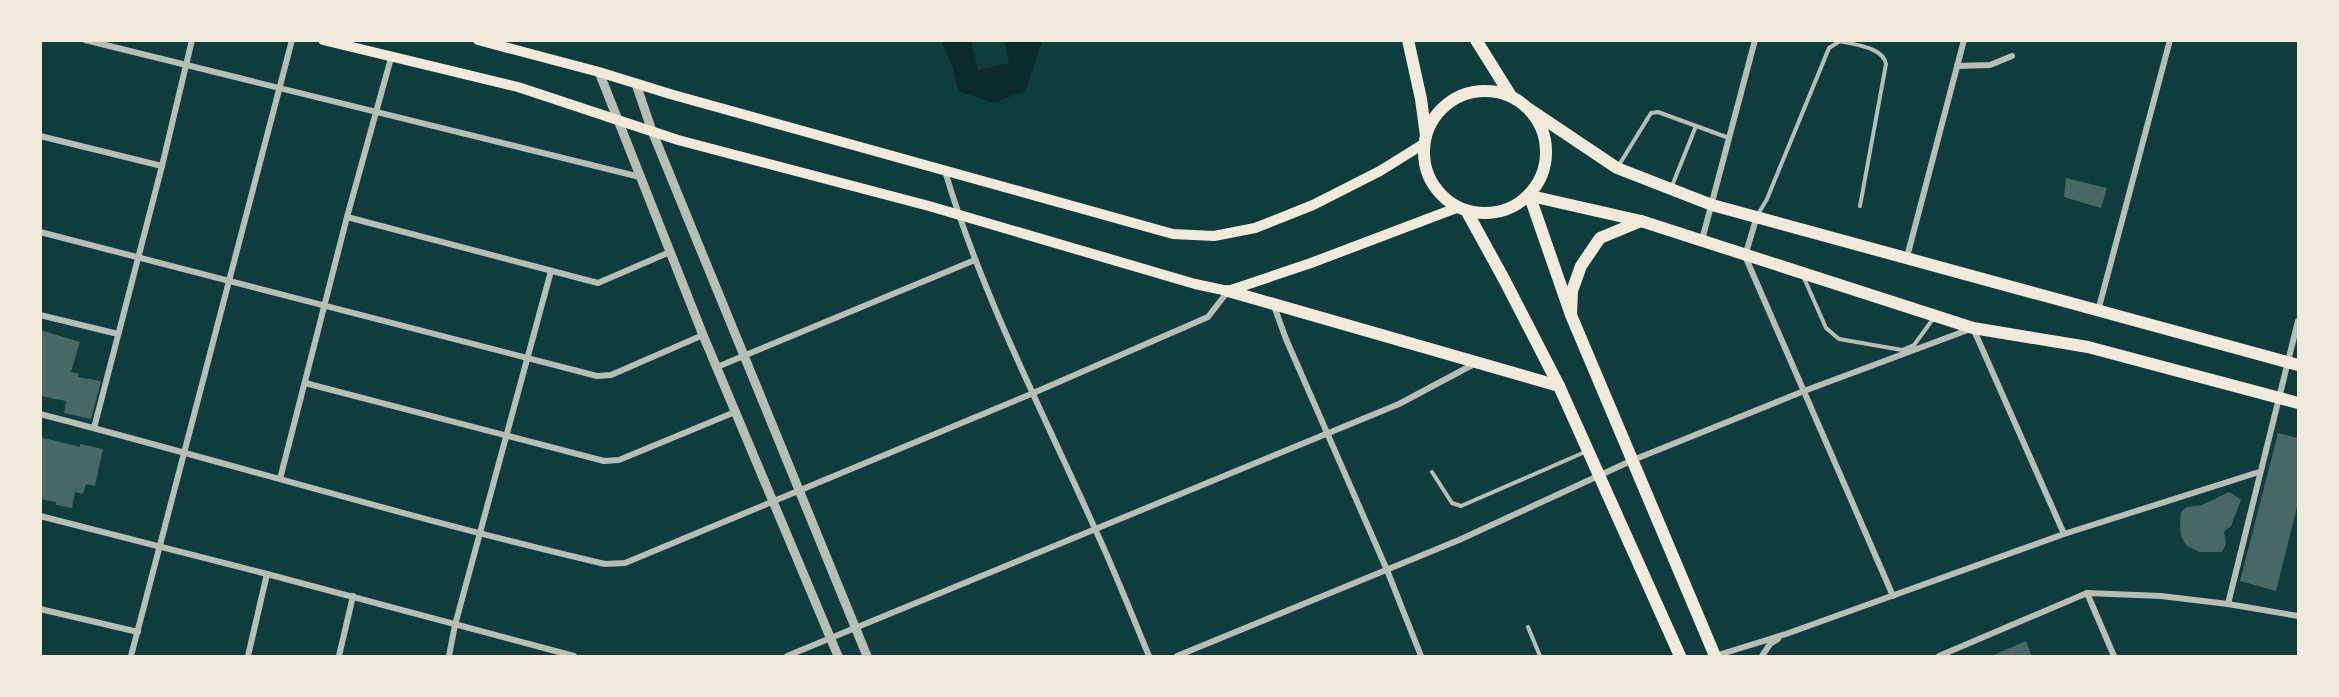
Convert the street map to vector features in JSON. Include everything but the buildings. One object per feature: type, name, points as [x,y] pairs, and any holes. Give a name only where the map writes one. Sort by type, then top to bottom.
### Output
[{"type":"main road","points":[[323,40],[518,87],[678,140],[958,216],[1195,284],[1228,291],[1559,386]]},
{"type":"main road","points":[[478,40],[1173,234],[1214,236],[1255,228],[1313,205],[1380,171],[1426,139],[1444,106],[1459,96],[1476,91],[1493,91],[1510,96],[1617,168],[1712,205],[2293,364]]},
{"type":"main road","points":[[1408,40],[1421,99],[1426,139],[1426,168],[1431,180],[1448,200],[1462,209],[1481,213],[1496,212],[1511,208],[1530,196],[1543,172],[1546,156],[1542,131],[1529,110]]},
{"type":"main road","points":[[1476,40],[1510,96]]},
{"type":"main road","points":[[1530,196],[1641,221],[1973,328],[2088,347],[2298,403]]},
{"type":"main road","points":[[1530,196],[1571,315],[1714,656]]},
{"type":"main road","points":[[1228,291],[1462,209]]},
{"type":"main road","points":[[1462,209],[1505,281],[1559,386],[1680,657]]},
{"type":"main road","points":[[1571,315],[1572,291],[1581,266],[1600,238],[1641,221]]},
{"type":"street","points":[[85,40],[185,67],[573,159],[639,177]]},
{"type":"street","points":[[94,428],[192,40]]},
{"type":"street","points":[[131,657],[292,40]]},
{"type":"street","points":[[1702,240],[1755,40]]},
{"type":"street","points":[[1907,257],[1964,40]]},
{"type":"street","points":[[2098,312],[2170,40]]},
{"type":"street","points":[[1957,66],[1990,65],[2012,56]]},
{"type":"street","points":[[280,479],[347,217],[391,58]]},
{"type":"street","points":[[599,72],[639,177],[771,502],[838,657]]},
{"type":"street","points":[[636,84],[652,131],[867,657]]},
{"type":"street","points":[[40,136],[162,166]]},
{"type":"street","points":[[944,171],[975,260],[1031,394],[1096,531],[1149,657]]},
{"type":"street","points":[[1757,216],[1745,256],[1893,596]]},
{"type":"street","points":[[347,217],[598,283],[670,252]]},
{"type":"street","points":[[40,232],[597,376],[611,375],[703,335]]},
{"type":"street","points":[[717,367],[744,353],[975,260]]},
{"type":"street","points":[[449,657],[455,625],[551,271]]},
{"type":"street","points":[[40,414],[185,452],[480,535],[604,564],[625,563],[1031,394],[1208,317],[1228,291]]},
{"type":"street","points":[[1274,305],[1387,570],[1421,657]]},
{"type":"street","points":[[40,315],[118,334]]},
{"type":"street","points":[[2228,604],[2278,397],[2293,364],[2298,321]]},
{"type":"street","points":[[1177,657],[1459,540],[1632,460],[1804,391],[1973,328],[2064,534]]},
{"type":"street","points":[[787,657],[1399,404],[1476,363]]},
{"type":"street","points":[[304,383],[604,461],[619,460],[735,412]]},
{"type":"street","points":[[1714,656],[1786,634],[2064,534],[2259,472]]},
{"type":"street","points":[[40,516],[267,573],[574,657]]},
{"type":"street","points":[[248,657],[267,573]]},
{"type":"street","points":[[2087,592],[2114,657]]},
{"type":"street","points":[[1939,657],[2087,592],[2161,596],[2298,616]]},
{"type":"street","points":[[339,657],[353,596]]},
{"type":"street","points":[[40,609],[138,632]]},
{"type":"street","points":[[1762,657],[1770,644],[1786,634]]},
{"type":"lane","points":[[1757,216],[1767,199],[1829,48],[1840,41],[1881,53],[1886,64],[1860,206]]},
{"type":"lane","points":[[1617,168],[1651,113],[1658,112],[1729,138]]},
{"type":"lane","points":[[1671,189],[1696,126]]},
{"type":"lane","points":[[1803,274],[1826,328],[1839,339],[1902,350],[1914,345],[1935,316]]},
{"type":"lane","points":[[1432,472],[1452,503],[1461,506],[1589,451]]},
{"type":"lane","points":[[1528,627],[1540,657]]},
{"type":"water","points":[[941,41],[1042,41],[1026,90],[995,103],[958,91],[952,65]]},
{"type":"pier","points":[[971,41],[1005,41],[1009,63],[978,70]]}]
